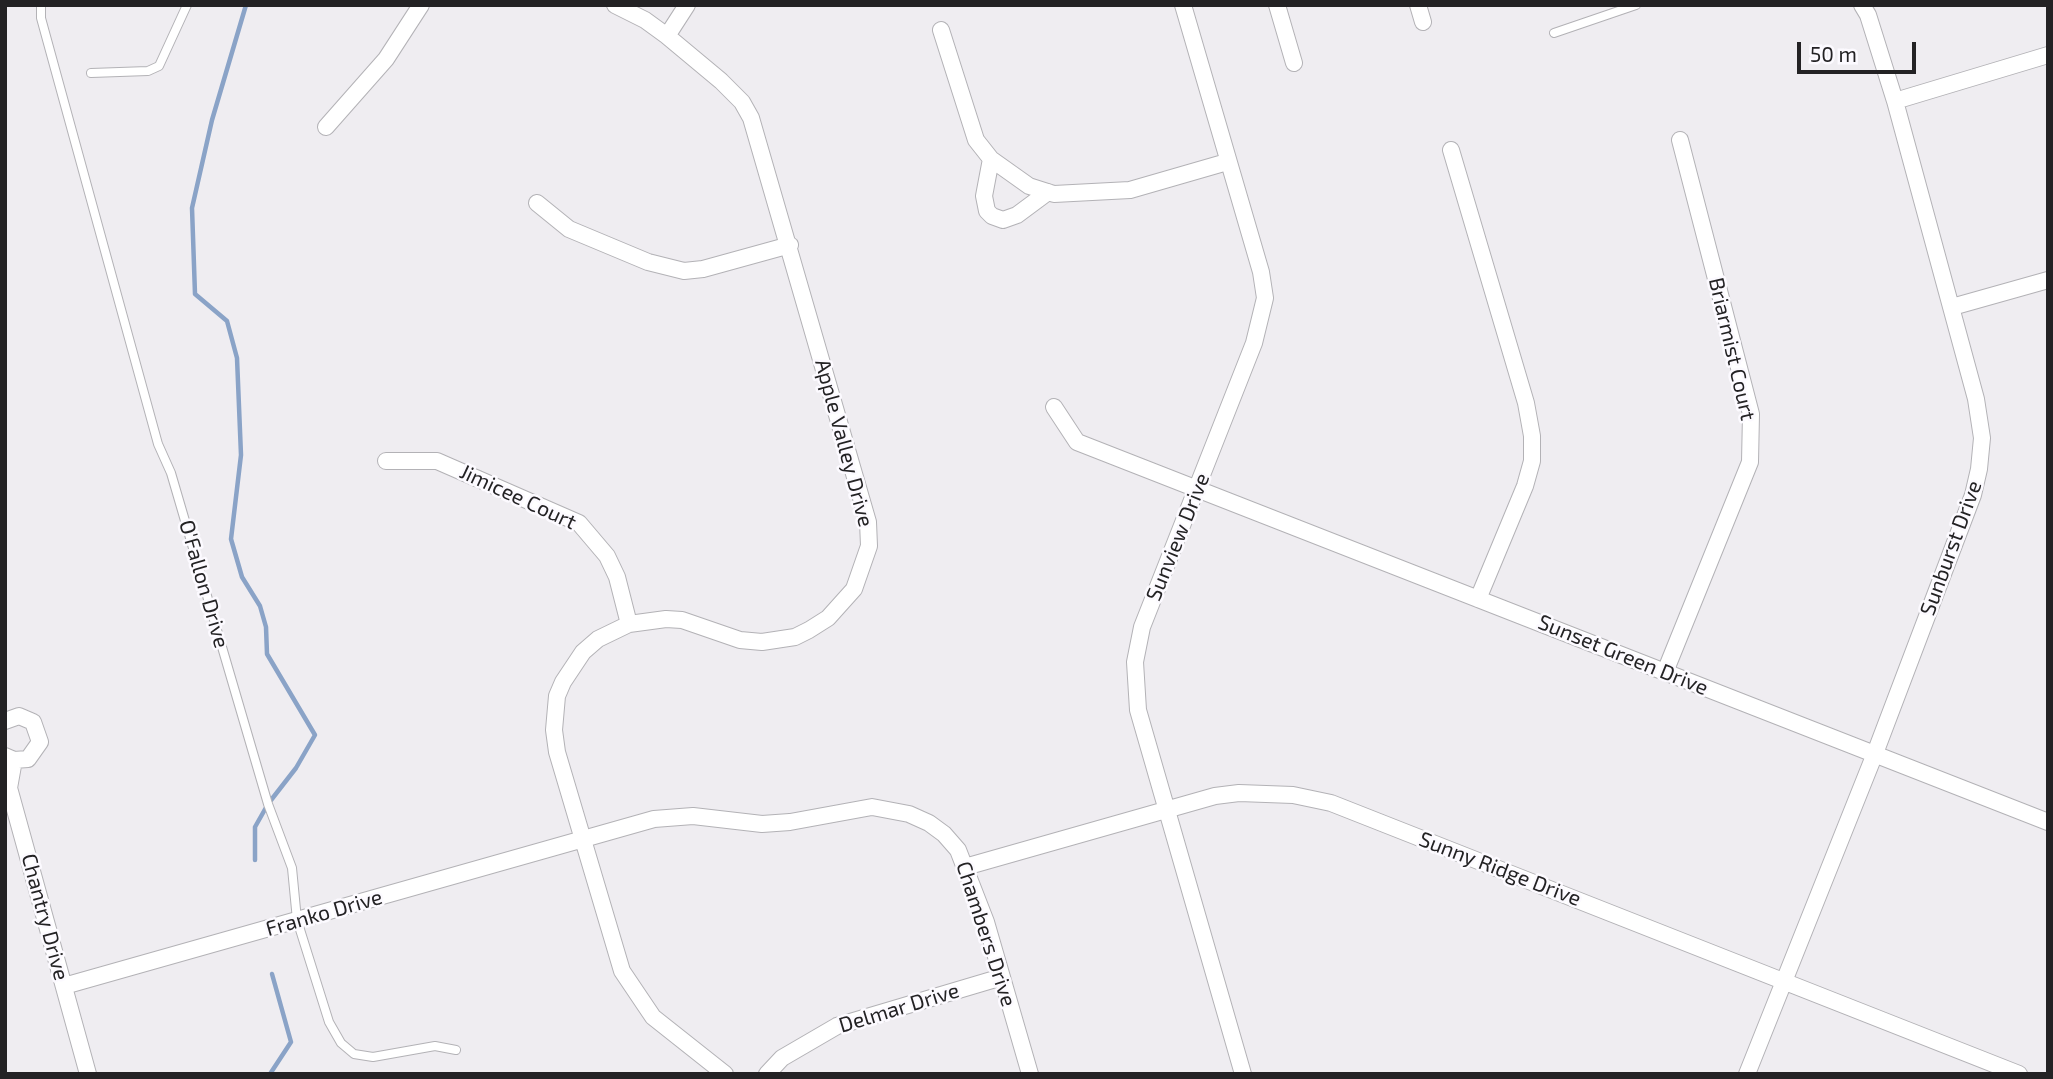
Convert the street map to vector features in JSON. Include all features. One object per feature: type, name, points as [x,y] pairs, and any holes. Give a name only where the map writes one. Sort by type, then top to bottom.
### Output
[{"type":"street","points":[[326,127],[386,59],[421,5]]},
{"type":"street","name":"Apple Valley Drive","points":[[615,5],[645,20],[667,36],[742,102],[758,134],[866,506],[869,546],[862,571],[854,589],[828,618],[795,637],[762,642],[740,640],[698,625],[666,619],[629,624],[598,639],[583,652],[557,696],[554,730],[557,752],[615,953],[630,986],[653,1017],[726,1074]]},
{"type":"street","points":[[667,36],[687,5]]},
{"type":"street","name":"Sunview Drive","points":[[1183,5],[1261,272],[1265,298],[1254,343],[1142,627],[1135,662],[1138,710],[1243,1074]]},
{"type":"street","points":[[1277,5],[1294,64]]},
{"type":"street","points":[[1418,5],[1423,22]]},
{"type":"street","name":"Sunburst Drive","points":[[1747,1074],[1782,980],[1874,756],[1973,495],[1979,468],[1982,438],[1976,399],[1895,101],[1868,15],[1862,5]]},
{"type":"street","points":[[941,30],[976,140],[991,159],[1030,186],[1048,192],[1084,194],[1130,190],[1227,162]]},
{"type":"street","points":[[1895,101],[2048,55]]},
{"type":"street","name":"Briarmist Court","points":[[1665,672],[1751,461],[1751,414],[1680,139]]},
{"type":"street","points":[[1451,150],[1525,403],[1532,436],[1532,461],[1525,486],[1478,598]]},
{"type":"street","points":[[991,159],[984,196],[987,211],[992,216],[1003,220],[1017,215],[1048,192]]},
{"type":"street","points":[[537,203],[569,229],[648,262],[684,271],[703,269],[790,245]]},
{"type":"street","points":[[1952,307],[2048,280]]},
{"type":"street","name":"Sunset Green Drive","points":[[1054,407],[1077,442],[2048,822]]},
{"type":"street","name":"Jimicee Court","points":[[386,461],[437,461],[579,523],[607,556],[617,577],[629,624]]},
{"type":"street","name":"Chantry Drive","points":[[5,721],[12,717],[26,718],[33,722],[40,734],[40,742],[34,755],[9,758],[9,788],[88,1074]]},
{"type":"street","name":"Sunny Ridge Drive","points":[[965,867],[1166,809],[1239,793],[1293,795],[1331,803],[1782,980],[1983,1067],[2019,1074]]},
{"type":"street","name":"Chambers Drive","points":[[583,839],[673,816],[762,824],[814,819],[873,807],[909,814],[929,823],[951,842],[965,867],[1002,977],[1030,1074]]},
{"type":"street","name":"Franko Drive","points":[[64,986],[583,839]]},
{"type":"street","name":"Delmar Drive","points":[[767,1074],[782,1058],[837,1026],[1002,977]]},
{"type":"lane","name":"O'Fallon Drive","points":[[41,5],[41,18],[158,444],[171,473],[268,804],[292,868],[297,920],[329,1022],[341,1044],[354,1054],[373,1057],[435,1046],[456,1049]]},
{"type":"lane","points":[[91,73],[148,71],[159,66],[187,5]]},
{"type":"lane","points":[[1554,33],[1636,5]]},
{"type":"waterway","points":[[246,5],[212,120],[192,208],[195,294],[227,321],[237,358],[241,455],[231,539],[242,577],[260,606],[266,627],[267,654],[315,735],[296,768],[268,804],[255,827],[255,860]]},
{"type":"waterway","points":[[270,1074],[291,1042],[272,974]]}]
